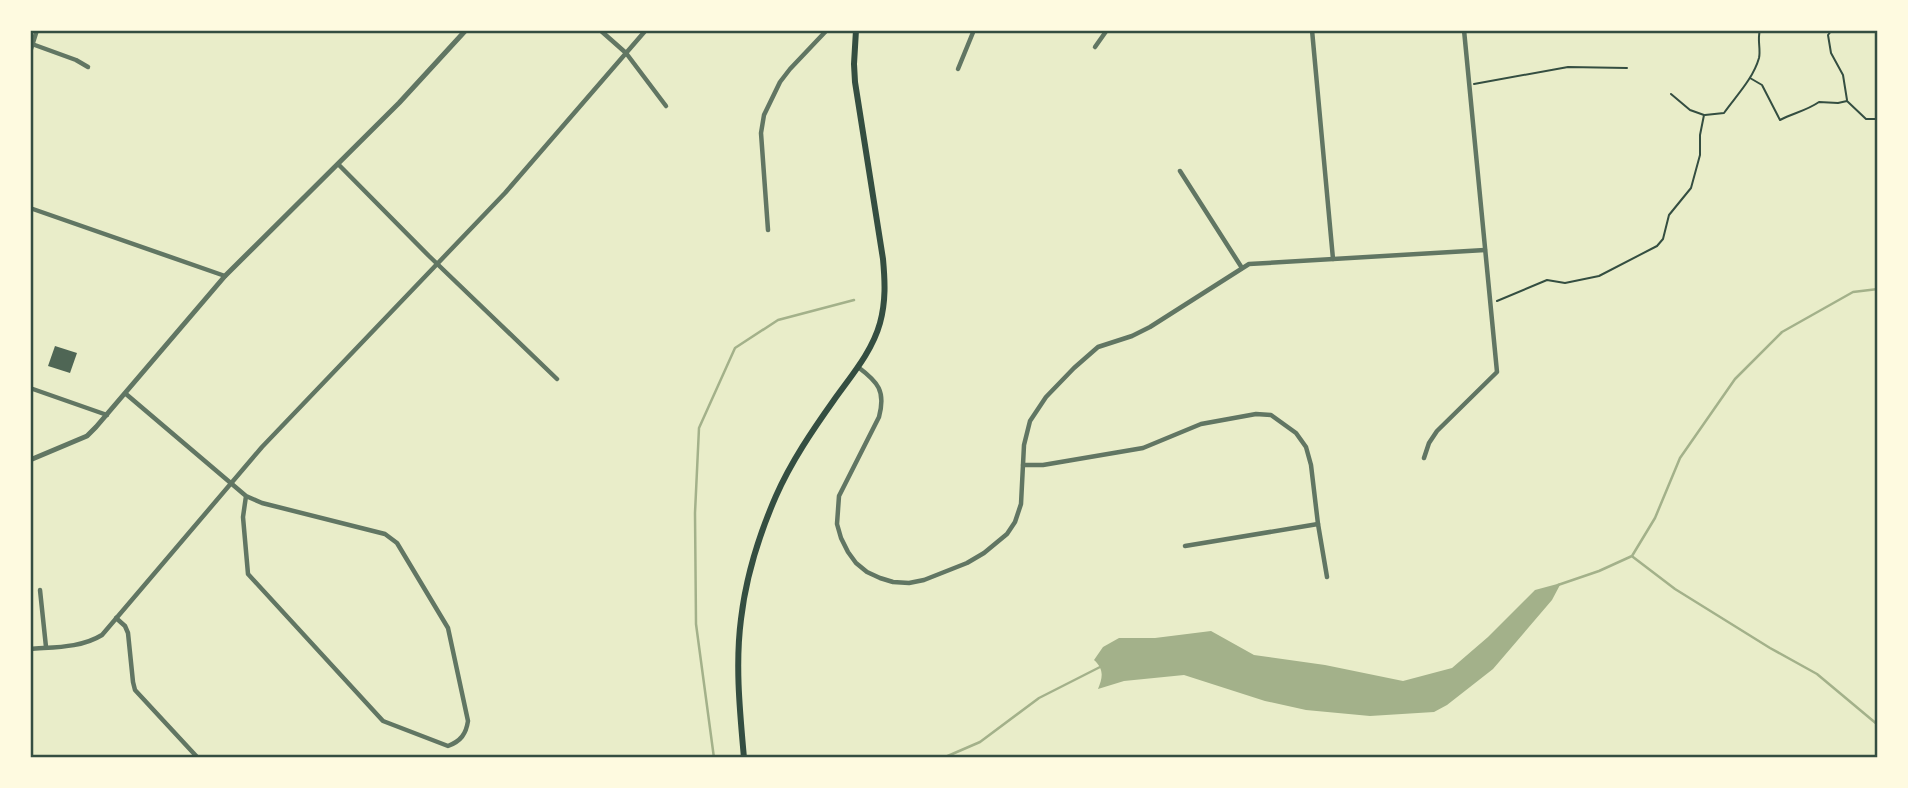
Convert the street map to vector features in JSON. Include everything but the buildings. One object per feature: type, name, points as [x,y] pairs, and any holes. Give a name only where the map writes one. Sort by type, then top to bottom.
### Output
[{"type":"main road","points":[[744,758],[739,643],[745,588],[753,557],[770,510],[791,466],[871,345],[884,303],[885,283],[855,82],[856,30]]},
{"type":"street","points":[[30,52],[37,30]]},
{"type":"street","points":[[30,460],[87,436],[126,394],[225,276],[338,164],[466,30]]},
{"type":"street","points":[[600,30],[626,53],[666,106]]},
{"type":"street","points":[[30,649],[90,642],[102,635],[230,482],[505,193],[646,30]]},
{"type":"street","points":[[768,230],[761,134],[764,115],[785,76],[827,30]]},
{"type":"street","points":[[958,69],[974,30]]},
{"type":"street","points":[[1095,47],[1107,30]]},
{"type":"street","points":[[1312,30],[1333,259]]},
{"type":"street","points":[[1424,458],[1437,431],[1496,374],[1497,367],[1464,30]]},
{"type":"street","points":[[32,44],[88,67]]},
{"type":"street","points":[[338,164],[557,379]]},
{"type":"street","points":[[1180,171],[1242,268]]},
{"type":"street","points":[[30,208],[225,276]]},
{"type":"street","points":[[858,367],[877,383],[881,392],[881,408],[839,496],[837,524],[848,552],[867,572],[893,582],[909,583],[950,571],[984,554],[1006,534],[1019,513],[1026,434],[1036,410],[1074,368],[1098,347],[1150,327],[1242,268],[1259,263],[1485,250]]},
{"type":"street","points":[[30,388],[107,415]]},
{"type":"street","points":[[126,394],[246,496],[262,503],[385,534],[397,543],[451,635],[468,721],[461,739],[449,746],[383,721],[248,574],[243,517],[246,496]]},
{"type":"street","points":[[1023,464],[1043,465],[1143,448],[1201,424],[1256,414],[1270,415],[1296,433],[1306,447],[1327,578]]},
{"type":"street","points":[[1185,546],[1318,524]]},
{"type":"street","points":[[40,590],[46,648]]},
{"type":"street","points":[[116,618],[128,633],[135,690],[198,758]]},
{"type":"path","points":[[1671,94],[1690,110],[1703,115],[1724,113],[1750,78],[1760,56],[1760,30]]},
{"type":"path","points":[[1832,30],[1828,35],[1831,53],[1843,75],[1847,101],[1866,118],[1878,118]]},
{"type":"path","points":[[1470,85],[1568,67],[1627,68]]},
{"type":"path","points":[[1750,78],[1762,85],[1780,120],[1795,112],[1805,111],[1819,102],[1847,101]]},
{"type":"path","points":[[1490,304],[1547,280],[1565,283],[1599,276],[1657,246],[1663,239],[1669,215],[1694,180],[1700,155],[1703,115]]},
{"type":"shaded area","points":[[1561,583],[1552,600],[1493,669],[1434,712],[1370,716],[1306,710],[1265,701],[1184,675],[1124,681],[1098,689],[1102,673],[1094,660],[1103,647],[1119,638],[1155,638],[1211,631],[1254,655],[1325,665],[1403,681],[1452,668],[1535,590]]},
{"type":"waterway","points":[[1558,585],[1632,556],[1655,518],[1680,458],[1735,379],[1782,332],[1853,292],[1878,289]]},
{"type":"waterway","points":[[714,758],[696,624],[695,513],[699,428],[735,348],[778,320],[854,300]]},
{"type":"waterway","points":[[1633,557],[1675,589],[1817,674],[1878,725]]},
{"type":"waterway","points":[[943,758],[980,742],[1039,698],[1102,666]]}]
